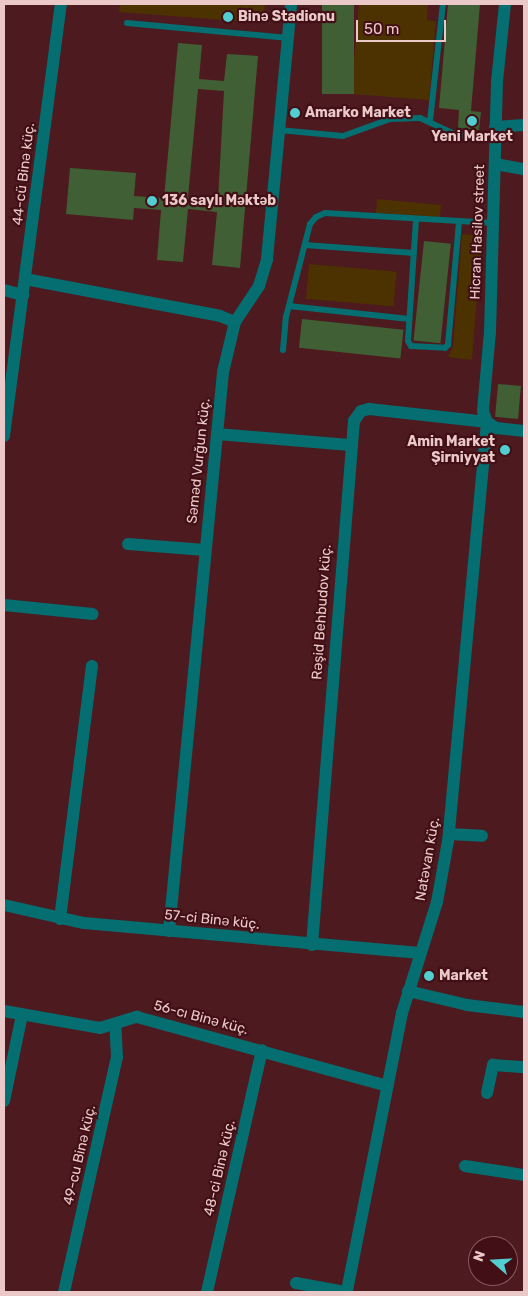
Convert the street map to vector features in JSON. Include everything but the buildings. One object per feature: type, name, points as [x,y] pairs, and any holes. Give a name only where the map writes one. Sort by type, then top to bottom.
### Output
[{"type":"street","name":"44-cü Binə küç.","points":[[4,436],[7,383],[24,295],[61,4]]},
{"type":"street","name":"Səməd Vurğun küç.","points":[[169,931],[223,372],[235,322],[264,274],[291,4]]},
{"type":"street","name":"Hicran Hasilov street","points":[[487,422],[483,405],[489,341],[495,134],[505,4]]},
{"type":"street","points":[[495,134],[524,125]]},
{"type":"street","points":[[495,164],[524,169]]},
{"type":"street","points":[[26,279],[220,316],[235,322]]},
{"type":"street","points":[[4,290],[24,295]]},
{"type":"street","name":"Rəşid Behbudov küç.","points":[[312,944],[350,445],[354,421],[361,411],[369,409],[487,422]]},
{"type":"street","points":[[487,422],[496,428],[524,431]]},
{"type":"street","name":"Natəvan küç.","points":[[346,1292],[408,991],[437,902],[449,834],[487,422]]},
{"type":"street","points":[[217,434],[350,445]]},
{"type":"street","points":[[128,544],[205,550]]},
{"type":"street","points":[[4,605],[93,614]]},
{"type":"street","points":[[60,919],[92,666]]},
{"type":"street","points":[[449,834],[482,836]]},
{"type":"street","name":"57-ci Binə küç.","points":[[4,904],[60,919],[169,931],[420,953]]},
{"type":"street","points":[[408,991],[467,1005],[524,1012]]},
{"type":"street","name":"56-cı Binə küç.","points":[[4,1011],[87,1028],[116,1024],[138,1017],[388,1086]]},
{"type":"street","points":[[4,1101],[22,1015]]},
{"type":"street","name":"49-cu Binə küç.","points":[[64,1292],[118,1057],[116,1024]]},
{"type":"street","name":"48-ci Binə küç.","points":[[207,1292],[262,1050]]},
{"type":"street","points":[[487,1093],[493,1065],[524,1067]]},
{"type":"street","points":[[465,1166],[524,1175]]},
{"type":"street","points":[[296,1283],[346,1292]]},
{"type":"lane","points":[[430,121],[443,4]]},
{"type":"lane","points":[[127,23],[288,38]]},
{"type":"lane","points":[[279,130],[343,136],[390,119],[430,121],[457,135],[495,134]]},
{"type":"lane","points":[[283,350],[289,306],[310,224],[316,217],[325,213],[416,220],[493,223]]},
{"type":"lane","points":[[416,220],[409,319],[411,346],[445,348],[448,345],[459,222]]},
{"type":"lane","points":[[305,245],[414,253]]},
{"type":"lane","points":[[289,306],[409,319]]},
{"type":"shaded area","name":"Binə Stadionu","points":[[120,4],[265,4],[263,23],[119,12]]},
{"type":"shaded area","points":[[359,4],[428,4],[427,20],[436,21],[429,100],[351,94]]},
{"type":"shaded area","points":[[377,199],[441,205],[440,217],[376,213]]},
{"type":"shaded area","points":[[462,234],[482,236],[472,360],[448,357],[453,346]]},
{"type":"shaded area","points":[[309,264],[397,272],[394,307],[306,299]]},
{"type":"place","name":"Binə Stadionu","points":[[228,17]]},
{"type":"place","name":"Amarko Market","points":[[295,113]]},
{"type":"place","name":"Yeni Market","points":[[472,121]]},
{"type":"place","name":"136 saylı Məktəb","points":[[152,201]]},
{"type":"place","name":"Amin Market Şirniyyat","points":[[505,450]]},
{"type":"place","name":"Market","points":[[429,976]]}]
